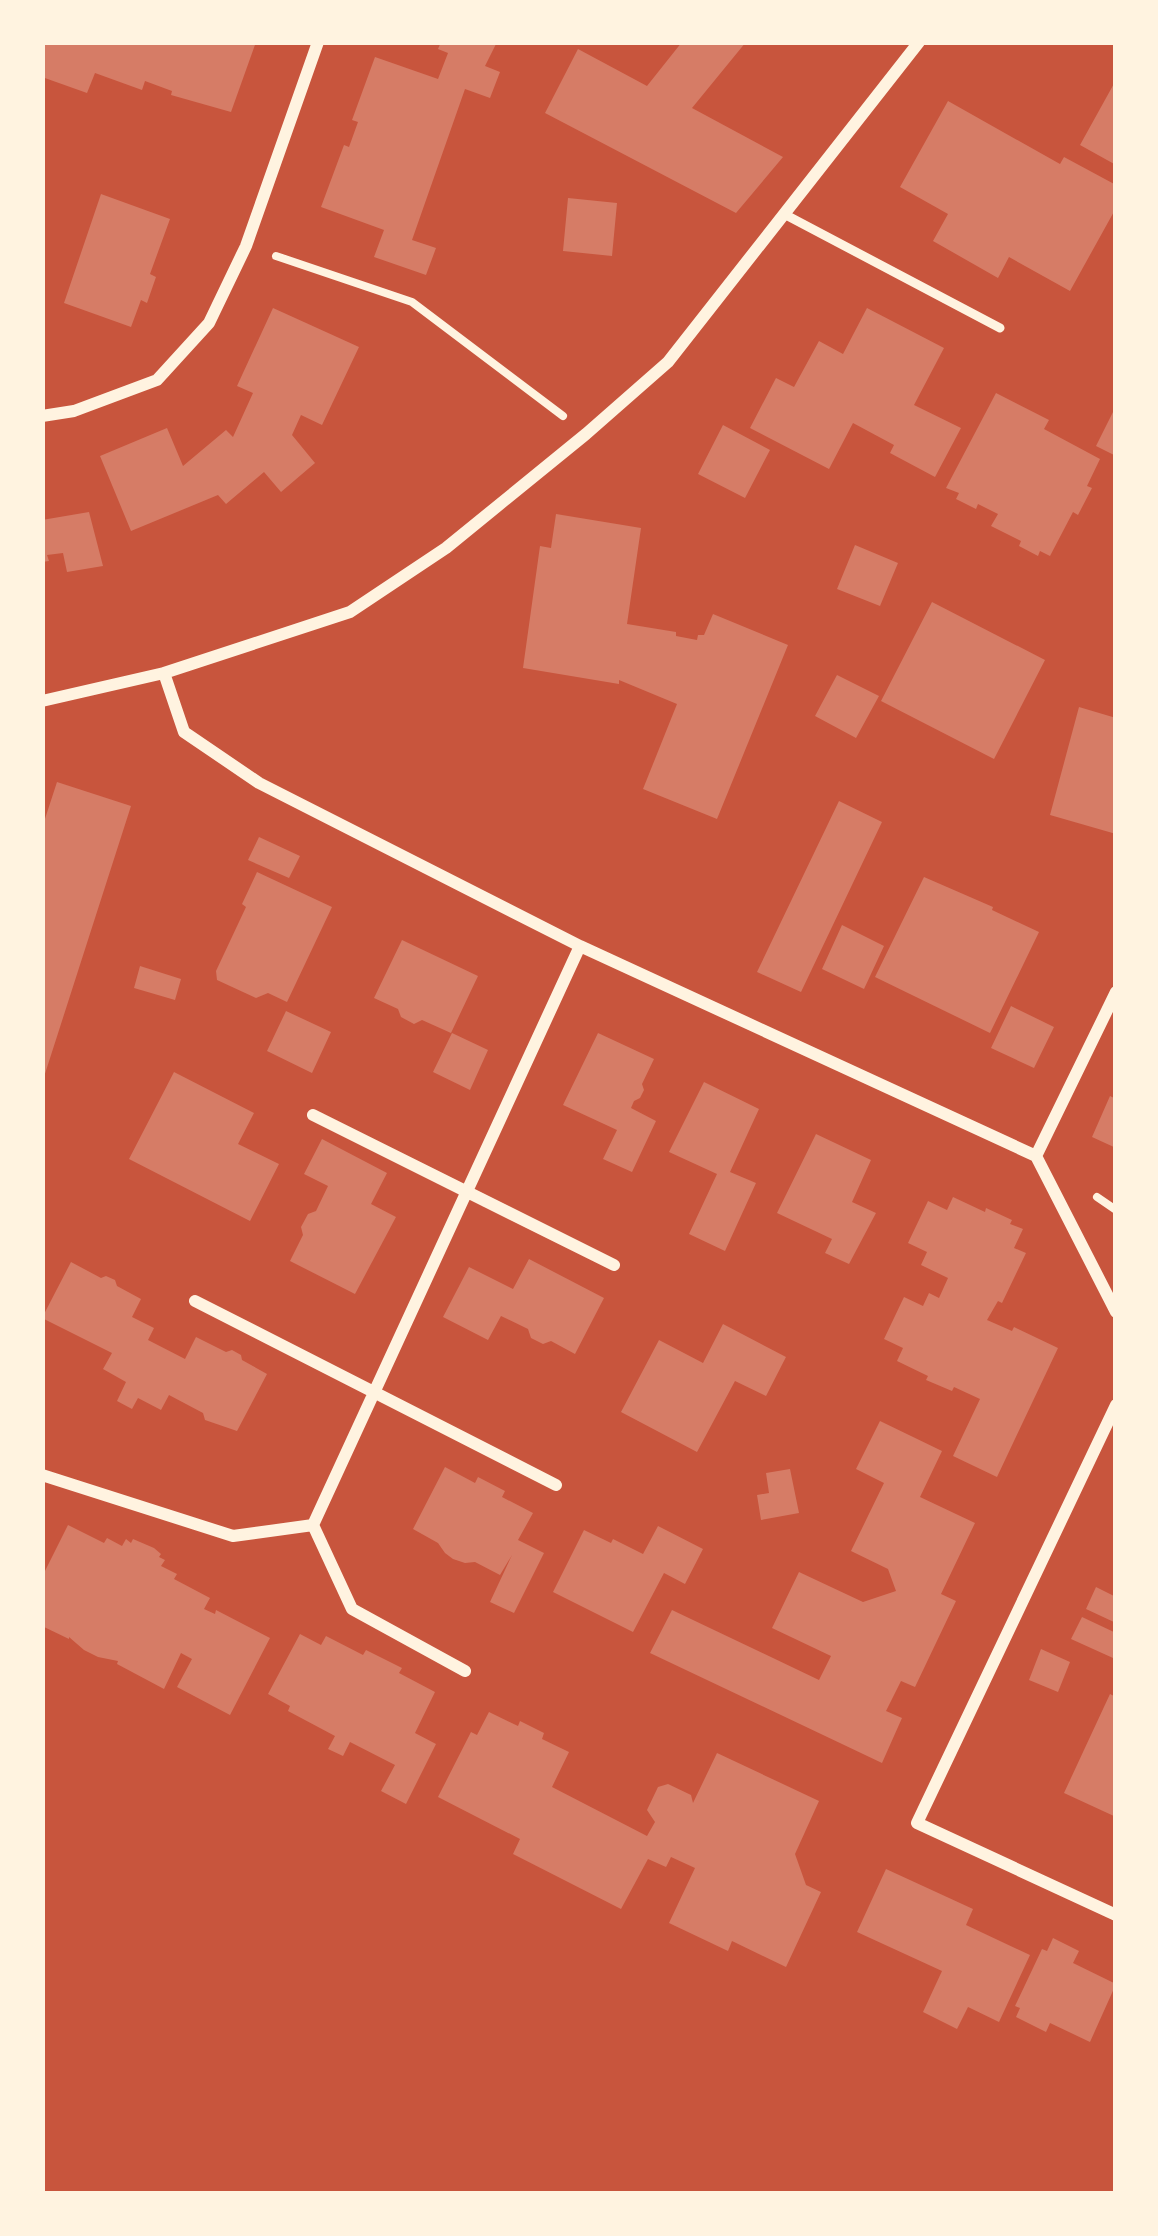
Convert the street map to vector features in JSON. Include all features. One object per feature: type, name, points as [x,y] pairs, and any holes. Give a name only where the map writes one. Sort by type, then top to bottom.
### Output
[{"type":"street","points":[[42,416],[74,411],[157,380],[209,323],[246,246],[317,42]]},
{"type":"street","points":[[42,701],[164,673],[350,612],[446,548],[668,362],[919,42]]},
{"type":"street","points":[[164,673],[184,732],[259,783],[580,946],[1036,1156],[1116,1312]]},
{"type":"street","points":[[464,1671],[352,1610],[314,1525],[580,946]]},
{"type":"street","points":[[1036,1156],[1116,992]]},
{"type":"street","points":[[313,1115],[614,1265]]},
{"type":"street","points":[[195,1301],[556,1485]]},
{"type":"street","points":[[1116,1406],[917,1823],[1116,1915]]},
{"type":"street","points":[[42,1475],[233,1536],[314,1525]]},
{"type":"lane","points":[[784,214],[1000,328]]},
{"type":"path","points":[[246,246],[412,302],[586,434]]},
{"type":"building","points":[[42,42],[256,42],[231,112],[171,95],[172,91],[145,81],[142,90],[95,73],[87,93],[42,77]]},
{"type":"building","points":[[441,42],[497,42],[485,66],[500,72],[490,98],[465,89],[412,240],[436,248],[426,275],[374,257],[384,230],[321,207],[344,145],[349,147],[358,122],[352,120],[375,57],[438,79],[448,53],[438,49]]},
{"type":"building","points":[[682,42],[746,42],[692,108],[783,157],[736,213],[545,113],[578,49],[647,86]]},
{"type":"building","points":[[1116,80],[1116,165],[1080,145]]},
{"type":"building","points":[[948,101],[1060,164],[1064,157],[1116,185],[1116,208],[1070,291],[1009,257],[998,278],[933,241],[948,214],[900,187]]},
{"type":"building","points":[[101,194],[170,219],[150,274],[156,277],[147,303],[141,300],[131,327],[64,303]]},
{"type":"building","points":[[568,198],[617,203],[612,256],[563,251]]},
{"type":"building","points":[[273,308],[359,347],[322,425],[301,415],[292,435],[315,463],[281,492],[264,472],[226,504],[218,495],[131,531],[100,456],[167,428],[183,466],[226,430],[233,437],[253,393],[237,386]]},
{"type":"building","points":[[867,308],[944,348],[914,405],[961,428],[935,477],[890,453],[894,445],[853,423],[829,469],[750,428],[776,378],[794,387],[819,341],[843,354]]},
{"type":"building","points":[[996,393],[1049,420],[1044,429],[1100,459],[1087,486],[1092,488],[1050,556],[1040,551],[1038,556],[1019,546],[1021,541],[991,526],[998,514],[956,499],[959,493],[946,488]]},
{"type":"building","points":[[1116,406],[1116,456],[1096,446]]},
{"type":"building","points":[[723,425],[770,450],[745,498],[698,474]]},
{"type":"building","points":[[89,512],[103,566],[67,572],[63,553],[47,555],[49,561],[42,562],[42,520]]},
{"type":"building","points":[[556,514],[641,528],[627,624],[697,640],[713,614],[788,645],[717,819],[643,789],[677,704],[619,680],[619,684],[523,668],[540,546],[551,548]]},
{"type":"building","points":[[855,545],[898,563],[880,606],[837,589]]},
{"type":"building","points":[[932,602],[1045,660],[994,759],[881,701]]},
{"type":"building","points":[[837,675],[879,696],[856,738],[815,716]]},
{"type":"building","points":[[1079,707],[1116,718],[1116,834],[1050,815]]},
{"type":"building","points":[[57,782],[131,806],[43,1080],[42,828]]},
{"type":"building","points":[[839,801],[882,822],[801,992],[757,972]]},
{"type":"building","points":[[259,837],[300,856],[289,878],[248,860]]},
{"type":"building","points":[[257,872],[332,907],[287,1002],[268,993],[256,998],[217,980],[216,971]]},
{"type":"building","points":[[924,877],[1039,932],[990,1033],[875,977]]},
{"type":"building","points":[[842,925],[884,946],[864,989],[822,969]]},
{"type":"building","points":[[402,940],[478,976],[451,1033],[422,1020],[414,1024],[401,1017],[398,1009],[374,998]]},
{"type":"building","points":[[140,966],[181,979],[175,1000],[134,988]]},
{"type":"building","points":[[1011,1006],[1054,1027],[1034,1068],[991,1048]]},
{"type":"building","points":[[286,1011],[331,1032],[312,1073],[267,1051]]},
{"type":"building","points":[[452,1033],[488,1050],[470,1090],[433,1072]]},
{"type":"building","points":[[598,1033],[654,1059],[642,1084],[644,1090],[631,1108],[656,1121],[632,1172],[603,1159],[617,1130],[563,1105]]},
{"type":"building","points":[[174,1072],[254,1113],[238,1144],[279,1164],[250,1221],[129,1159]]},
{"type":"building","points":[[704,1082],[759,1109],[730,1172],[756,1183],[725,1251],[689,1234],[717,1174],[669,1152]]},
{"type":"building","points":[[1110,1096],[1116,1099],[1116,1148],[1092,1137]]},
{"type":"building","points":[[816,1134],[871,1160],[852,1202],[876,1213],[849,1264],[825,1253],[832,1239],[777,1213]]},
{"type":"building","points":[[322,1139],[387,1173],[371,1204],[396,1217],[355,1294],[290,1261],[303,1235],[301,1227],[308,1214],[316,1211],[328,1186],[304,1174]]},
{"type":"building","points":[[953,1197],[985,1212],[986,1208],[1023,1229],[1014,1248],[1026,1253],[1002,1303],[998,1301],[987,1320],[1058,1348],[997,1477],[953,1456],[980,1399],[926,1380],[928,1376],[897,1361],[903,1348],[884,1339],[904,1297],[923,1306],[929,1293],[939,1298],[948,1278],[921,1265],[927,1252],[908,1243],[928,1201],[947,1210]]},
{"type":"building","points":[[529,1259],[604,1298],[575,1354],[551,1341],[543,1344],[531,1338],[528,1329],[501,1316],[488,1340],[443,1317],[469,1267],[513,1289]]},
{"type":"building","points":[[71,1262],[115,1280],[117,1286],[141,1299],[132,1317],[154,1328],[148,1340],[185,1359],[196,1337],[226,1352],[232,1350],[267,1374],[237,1431],[205,1420],[203,1413],[169,1395],[161,1410],[138,1398],[132,1409],[117,1401],[126,1382],[103,1369],[112,1353],[42,1318]]},
{"type":"building","points":[[723,1324],[786,1357],[766,1396],[735,1381],[697,1452],[621,1412],[659,1340],[703,1363]]},
{"type":"building","points":[[880,1421],[942,1451],[920,1497],[975,1523],[941,1594],[956,1601],[915,1687],[901,1681],[886,1711],[902,1718],[882,1763],[650,1653],[672,1610],[819,1680],[831,1656],[772,1628],[799,1572],[863,1602],[896,1591],[888,1569],[851,1551],[884,1483],[856,1469]]},
{"type":"building","points":[[445,1467],[475,1483],[478,1477],[505,1491],[502,1497],[533,1513],[518,1540],[544,1553],[514,1613],[490,1602],[512,1555],[500,1575],[475,1562],[453,1559],[438,1543],[413,1529]]},
{"type":"building","points":[[790,1469],[799,1513],[761,1520],[757,1495],[769,1493],[766,1473]]},
{"type":"building","points":[[68,1525],[104,1543],[107,1538],[122,1546],[126,1539],[131,1543],[133,1539],[154,1548],[165,1560],[161,1566],[177,1574],[174,1579],[210,1598],[204,1609],[215,1614],[216,1610],[270,1638],[230,1715],[177,1687],[192,1659],[181,1653],[164,1689],[118,1661],[98,1657],[42,1626],[42,1577]]},
{"type":"building","points":[[658,1526],[703,1549],[685,1584],[664,1573],[633,1632],[553,1592],[584,1530],[643,1554]]},
{"type":"building","points":[[1096,1587],[1116,1597],[1116,1623],[1086,1609]]},
{"type":"building","points":[[1082,1617],[1116,1633],[1113,1658],[1071,1639]]},
{"type":"building","points":[[300,1634],[321,1645],[326,1636],[363,1655],[366,1650],[435,1692],[415,1733],[436,1744],[406,1804],[381,1791],[395,1765],[350,1742],[343,1756],[328,1749],[335,1736],[288,1711],[290,1706],[268,1694]]},
{"type":"building","points":[[1041,1649],[1070,1662],[1058,1692],[1029,1680]]},
{"type":"building","points":[[1110,1694],[1116,1697],[1116,1817],[1064,1793]]},
{"type":"building","points":[[489,1712],[544,1733],[542,1739],[569,1752],[552,1787],[647,1836],[655,1822],[647,1810],[658,1787],[668,1784],[691,1795],[693,1803],[717,1753],[819,1801],[795,1854],[806,1885],[821,1892],[786,1967],[732,1941],[728,1951],[669,1923],[695,1868],[671,1857],[666,1867],[648,1859],[621,1909],[513,1854],[520,1839],[438,1797],[471,1732],[477,1735]]},
{"type":"building","points":[[886,1869],[973,1909],[966,1925],[1030,1955],[999,2022],[968,2007],[957,2029],[923,2012],[942,1971],[857,1932]]},
{"type":"building","points":[[1053,1938],[1079,1951],[1073,1963],[1116,1984],[1090,2042],[1050,2023],[1046,2032],[1016,2017],[1020,2008],[1015,2006],[1042,1949],[1047,1951]]}]
